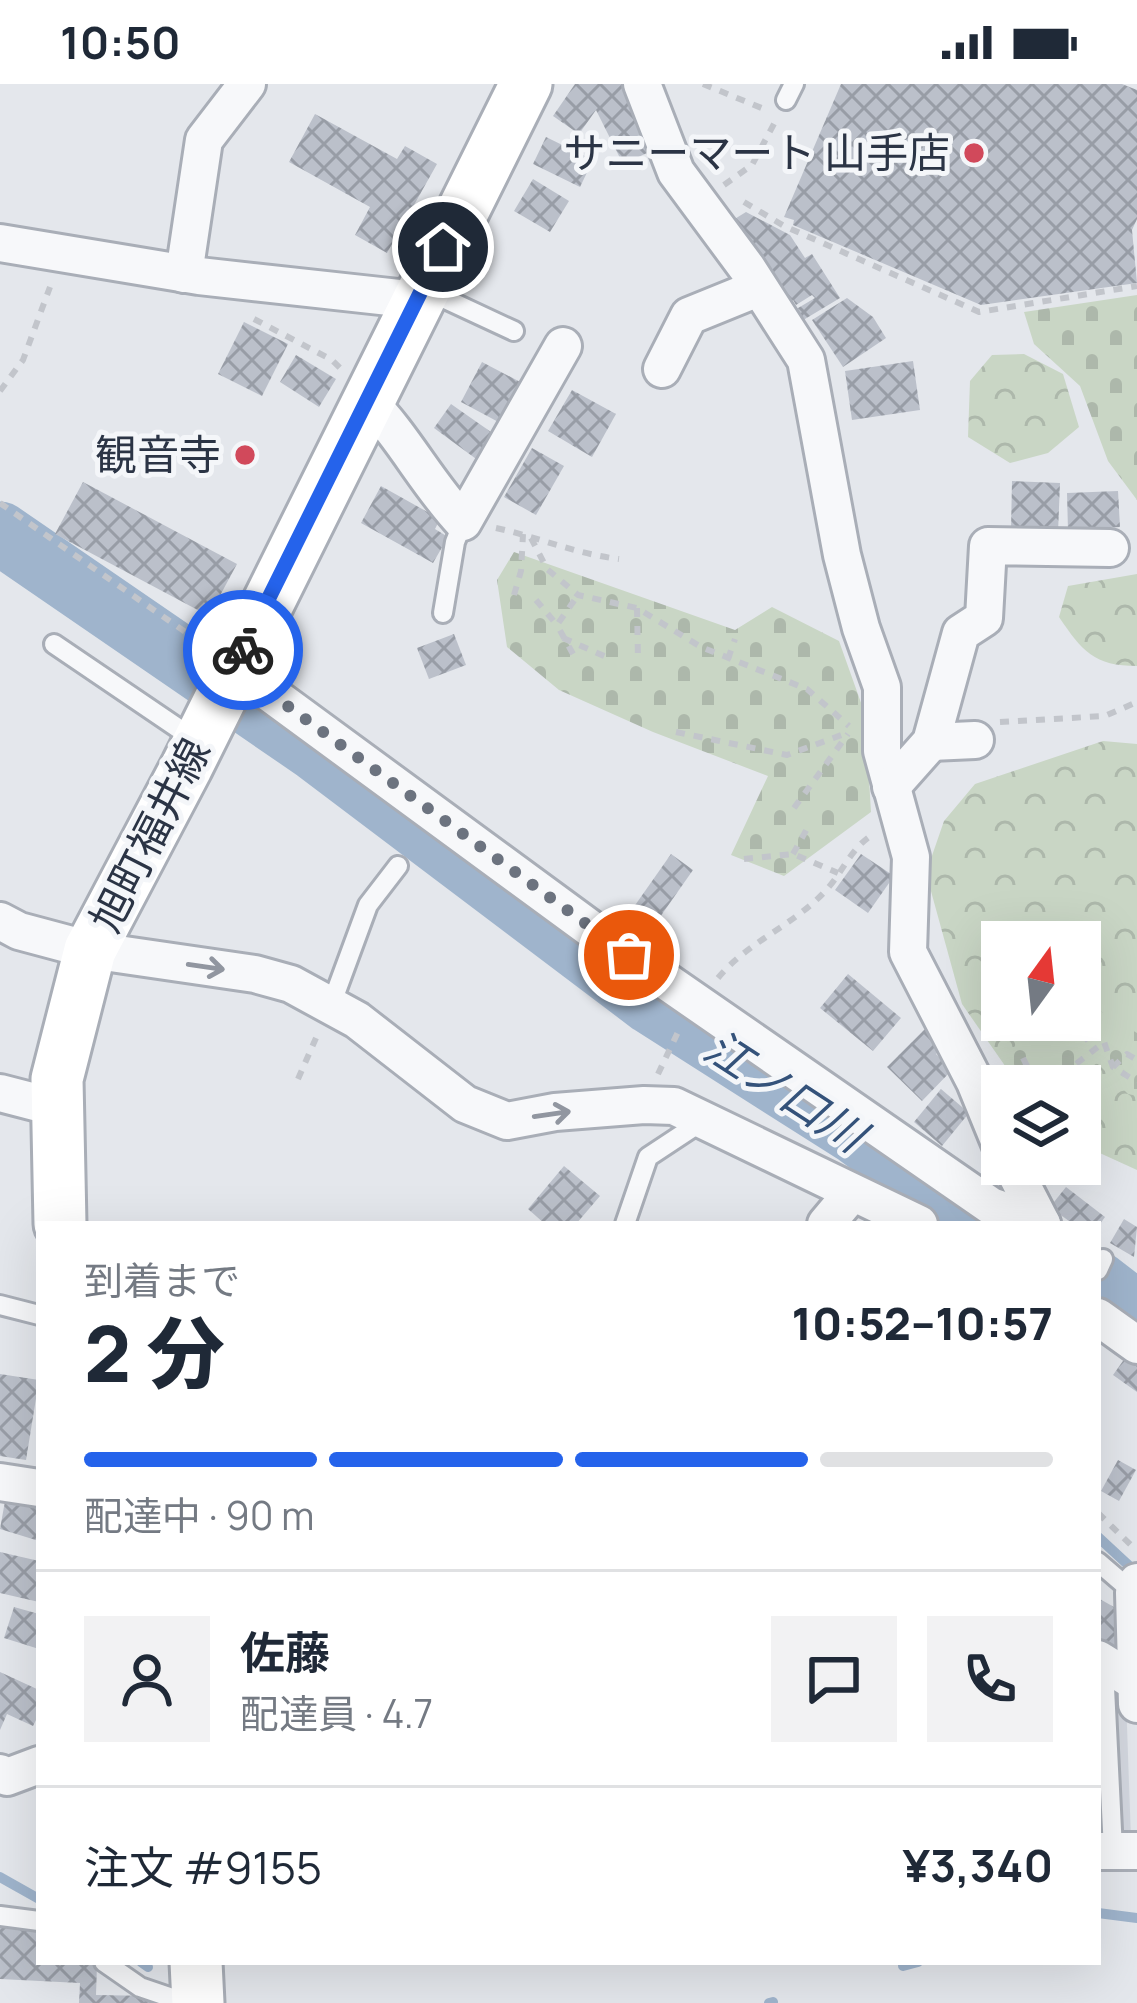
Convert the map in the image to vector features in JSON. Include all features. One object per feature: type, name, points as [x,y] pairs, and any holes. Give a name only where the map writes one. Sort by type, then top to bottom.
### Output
[{"type":"street","points":[[184,274],[204,140],[247,84]]},
{"type":"street","name":"旭町福井線","points":[[60,1221],[57,1079],[90,950],[526,84]]},
{"type":"street","points":[[642,84],[676,172],[799,345],[810,375],[842,555],[882,687],[881,735],[911,857],[908,952],[981,1097]]},
{"type":"street","points":[[0,243],[184,274],[419,294]]},
{"type":"street","points":[[662,370],[688,316],[758,288]]},
{"type":"street","points":[[367,400],[397,430],[463,522],[563,346]]},
{"type":"street","points":[[895,801],[931,742],[961,633],[984,618],[988,546],[1109,548]]},
{"type":"street","points":[[221,696],[595,932],[991,1206],[1034,1221]]},
{"type":"street","points":[[931,742],[975,740]]},
{"type":"street","points":[[0,921],[19,931],[90,950],[255,974],[291,984],[357,1020],[465,1104],[507,1121],[555,1112],[674,1106],[913,1221]]},
{"type":"street","points":[[0,1093],[58,1108]]},
{"type":"street","points":[[1022,1185],[1040,1221]]},
{"type":"street","points":[[829,1221],[852,1193]]},
{"type":"street","points":[[1101,1319],[1137,1346]]},
{"type":"street","points":[[0,1482],[36,1488]]},
{"type":"street","points":[[1119,1683],[1136,1587]]},
{"type":"street","points":[[0,1773],[8,1778],[36,1766]]},
{"type":"street","points":[[196,1965],[198,2003]]},
{"type":"lane","points":[[419,294],[514,331]]},
{"type":"lane","points":[[443,613],[463,522]]},
{"type":"lane","points":[[54,644],[221,696]]},
{"type":"lane","points":[[330,1007],[368,904],[398,866]]},
{"type":"lane","points":[[626,1221],[648,1157],[704,1120]]},
{"type":"lane","points":[[0,1305],[36,1314]]},
{"type":"lane","points":[[1101,1564],[1136,1587]]},
{"type":"lane","points":[[1116,1850],[1119,1683]]},
{"type":"lane","points":[[0,1916],[36,1921]]},
{"type":"lane","points":[[108,1965],[140,1988],[188,2003]]},
{"type":"path","points":[[703,84],[778,115],[752,165],[721,188]]},
{"type":"path","points":[[713,171],[721,188],[784,226],[979,312],[1137,286]]},
{"type":"path","points":[[0,391],[23,360],[63,253]]},
{"type":"path","points":[[239,312],[332,360],[367,400]]},
{"type":"path","points":[[0,503],[221,696]]},
{"type":"path","points":[[463,522],[619,559]]},
{"type":"path","points":[[514,595],[527,536]]},
{"type":"path","points":[[527,536],[547,569],[578,595],[637,608],[701,647],[807,689],[857,740]]},
{"type":"path","points":[[556,625],[578,595]]},
{"type":"path","points":[[536,599],[573,654]]},
{"type":"path","points":[[637,608],[638,658]]},
{"type":"path","points":[[560,636],[611,658]]},
{"type":"path","points":[[728,659],[735,639]]},
{"type":"path","points":[[975,740],[982,726],[1105,716],[1137,702]]},
{"type":"path","points":[[676,731],[787,754],[851,730]]},
{"type":"path","points":[[794,808],[851,730]]},
{"type":"path","points":[[698,1002],[733,959],[826,890],[895,801]]},
{"type":"path","points":[[793,854],[808,827]]},
{"type":"path","points":[[744,859],[793,854],[838,873]]},
{"type":"path","points":[[298,1078],[330,1007]]},
{"type":"path","points":[[1088,1041],[1094,1049]]},
{"type":"path","points":[[1074,1065],[1104,1042],[1113,1066],[1137,1082]]},
{"type":"path","points":[[1113,1066],[1127,1054],[1137,1060]]},
{"type":"path","points":[[1023,1058],[1026,1065]]},
{"type":"path","points":[[1101,1516],[1137,1551]]},
{"type":"shaded area","points":[[1101,1670],[1126,1699],[1131,1839],[1101,1842]]},
{"type":"green space","points":[[1137,295],[1137,500],[1108,461],[1080,386],[1034,344],[1024,312]]},
{"type":"green space","points":[[1024,354],[1063,374],[1079,427],[1048,453],[1010,463],[968,437],[970,381],[992,355]]},
{"type":"green space","points":[[514,552],[735,630],[772,607],[839,641],[865,714],[871,812],[784,876],[731,855],[768,776],[559,690],[507,647],[497,580]]},
{"type":"green space","points":[[1137,574],[1137,666],[1099,659],[1082,647],[1059,617],[1068,586]]},
{"type":"green space","points":[[1103,741],[1137,744],[1137,1170],[1101,1154],[1101,1065],[1004,1065],[988,1041],[1101,1041],[1101,921],[981,921],[981,1031],[962,1004],[926,873],[944,821],[975,784]]},
{"type":"green space","points":[[1101,1012],[1137,1033],[1137,1096],[1128,1094],[1097,1063],[1014,1065],[1007,1055],[1019,1041],[1101,1041]]},
{"type":"building","points":[[575,84],[631,84],[658,148],[623,164],[596,110],[579,134],[553,116]]},
{"type":"building","name":"サニーマート 山手店","points":[[841,84],[1122,84],[1137,90],[1137,219],[1132,230],[1137,283],[981,305],[793,225],[794,220],[784,217]]},
{"type":"building","points":[[315,114],[397,159],[405,146],[437,164],[387,253],[355,235],[370,207],[289,162]]},
{"type":"building","points":[[546,137],[593,160],[580,187],[533,164]]},
{"type":"building","points":[[533,179],[569,201],[550,232],[514,211]]},
{"type":"building","points":[[746,212],[790,235],[805,258],[812,254],[840,298],[800,322],[793,311],[815,298],[812,295],[786,305],[777,291],[781,288],[733,220]]},
{"type":"building","points":[[847,298],[873,317],[886,338],[843,367],[812,320]]},
{"type":"building","points":[[244,322],[288,344],[262,396],[218,374]]},
{"type":"building","points":[[296,355],[336,379],[319,407],[280,382]]},
{"type":"building","points":[[913,361],[920,410],[852,420],[845,371]]},
{"type":"building","points":[[482,362],[526,385],[504,425],[461,402]]},
{"type":"building","points":[[572,390],[616,414],[592,457],[548,431]]},
{"type":"building","points":[[451,404],[501,439],[483,464],[434,428]]},
{"type":"building","points":[[532,448],[564,466],[536,515],[504,497]]},
{"type":"building","points":[[1012,481],[1060,483],[1058,533],[1011,531]]},
{"type":"building","points":[[83,482],[237,564],[209,616],[55,534]]},
{"type":"building","points":[[381,486],[440,519],[435,529],[448,537],[433,563],[361,523]]},
{"type":"building","points":[[1118,491],[1120,527],[1068,530],[1067,493]]},
{"type":"building","points":[[454,634],[466,665],[429,679],[417,648]]},
{"type":"building","points":[[671,854],[693,870],[653,927],[631,911]]},
{"type":"building","points":[[861,854],[894,876],[868,913],[835,890]]},
{"type":"building","points":[[848,974],[901,1018],[873,1051],[820,1008]]},
{"type":"building","points":[[930,1024],[948,1042],[936,1054],[952,1070],[922,1101],[887,1067]]},
{"type":"building","points":[[941,1089],[969,1113],[942,1146],[914,1122]]},
{"type":"building","points":[[564,1166],[600,1196],[579,1221],[542,1221],[528,1209]]},
{"type":"building","points":[[1066,1187],[1105,1217],[1101,1223],[1069,1221],[1050,1207]]},
{"type":"building","points":[[1124,1219],[1137,1227],[1134,1257],[1110,1243]]},
{"type":"building","points":[[1130,1351],[1137,1356],[1137,1392],[1113,1375]]},
{"type":"building","points":[[0,1374],[36,1380],[26,1460],[0,1456]]},
{"type":"building","points":[[1118,1460],[1136,1470],[1119,1501],[1101,1491]]},
{"type":"building","points":[[7,1490],[36,1498],[36,1540],[0,1529]]},
{"type":"building","points":[[0,1552],[36,1560],[36,1601],[0,1593]]},
{"type":"building","points":[[1101,1600],[1121,1611],[1122,1642],[1111,1653],[1101,1648]]},
{"type":"building","points":[[14,1607],[36,1613],[36,1648],[4,1638]]},
{"type":"building","points":[[0,1672],[36,1689],[36,1720],[33,1726],[7,1714],[0,1730]]},
{"type":"building","points":[[0,1925],[36,1927],[36,1965],[97,1965],[96,1995],[155,1996],[155,2003],[79,2003],[80,1983],[0,1979]]},
{"type":"waterway","name":"江ノ口川","points":[[0,533],[316,750],[651,1003],[857,1134],[982,1221]]},
{"type":"waterway","name":"江ノ口川","points":[[1101,1285],[1137,1313]]},
{"type":"waterway","points":[[1101,1540],[1137,1573]]},
{"type":"waterway","points":[[0,1877],[36,1897]]},
{"type":"waterway","points":[[1101,1913],[1137,1918]]},
{"type":"waterway","points":[[769,2003],[773,2002]]},
{"type":"way so far","points":[[243,650],[234,667],[629,955]]},
{"type":"place","name":"サニーマート 山手店","points":[[974,153]]},
{"type":"place","name":"観音寺","points":[[245,455]]},
{"type":"route","points":[[243,650],[443,247]]}]
